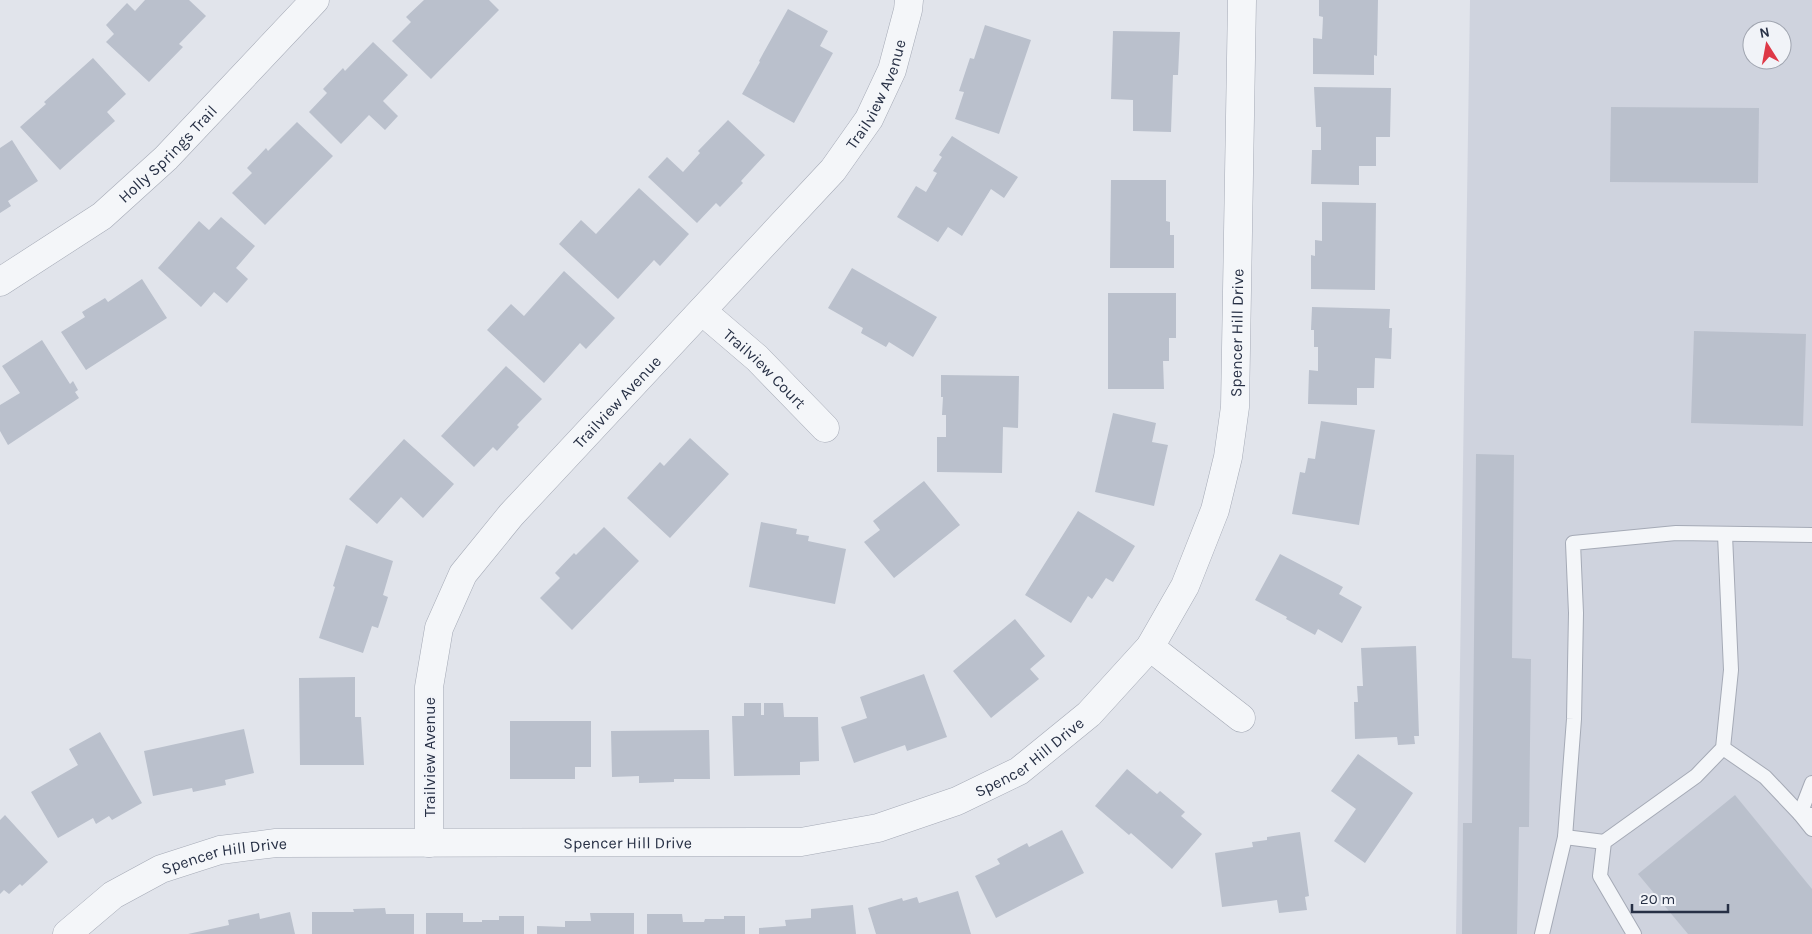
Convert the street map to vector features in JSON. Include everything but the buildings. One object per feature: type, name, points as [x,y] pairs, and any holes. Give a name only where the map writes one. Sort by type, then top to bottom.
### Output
[{"type":"street","name":"Holly Springs Trail","points":[[0,282],[102,216],[166,158],[315,0]]},
{"type":"street","name":"Trailview Avenue","points":[[430,842],[429,687],[439,628],[463,574],[511,515],[833,170],[869,119],[892,70],[908,10],[908,0]]},
{"type":"street","name":"Spencer Hill Drive","points":[[67,934],[112,895],[161,868],[220,850],[276,844],[801,842],[878,828],[958,800],[1019,771],[1089,714],[1150,647],[1185,586],[1215,510],[1228,457],[1235,407],[1242,0]]},
{"type":"street","name":"Trailview Court","points":[[702,311],[757,358],[825,428]]},
{"type":"street","points":[[1150,647],[1241,718]]},
{"type":"lane","points":[[1542,934],[1565,836],[1574,719],[1576,613],[1573,543],[1676,534],[1812,535]]},
{"type":"lane","points":[[1565,836],[1604,842],[1696,776],[1723,748],[1731,670],[1724,534]]},
{"type":"lane","points":[[1723,748],[1764,778],[1806,814],[1812,829]]},
{"type":"lane","points":[[1806,814],[1812,784]]},
{"type":"lane","points":[[1604,842],[1600,876],[1634,934]]},
{"type":"shaded area","points":[[1470,0],[1812,0],[1812,934],[1456,934]]}]
